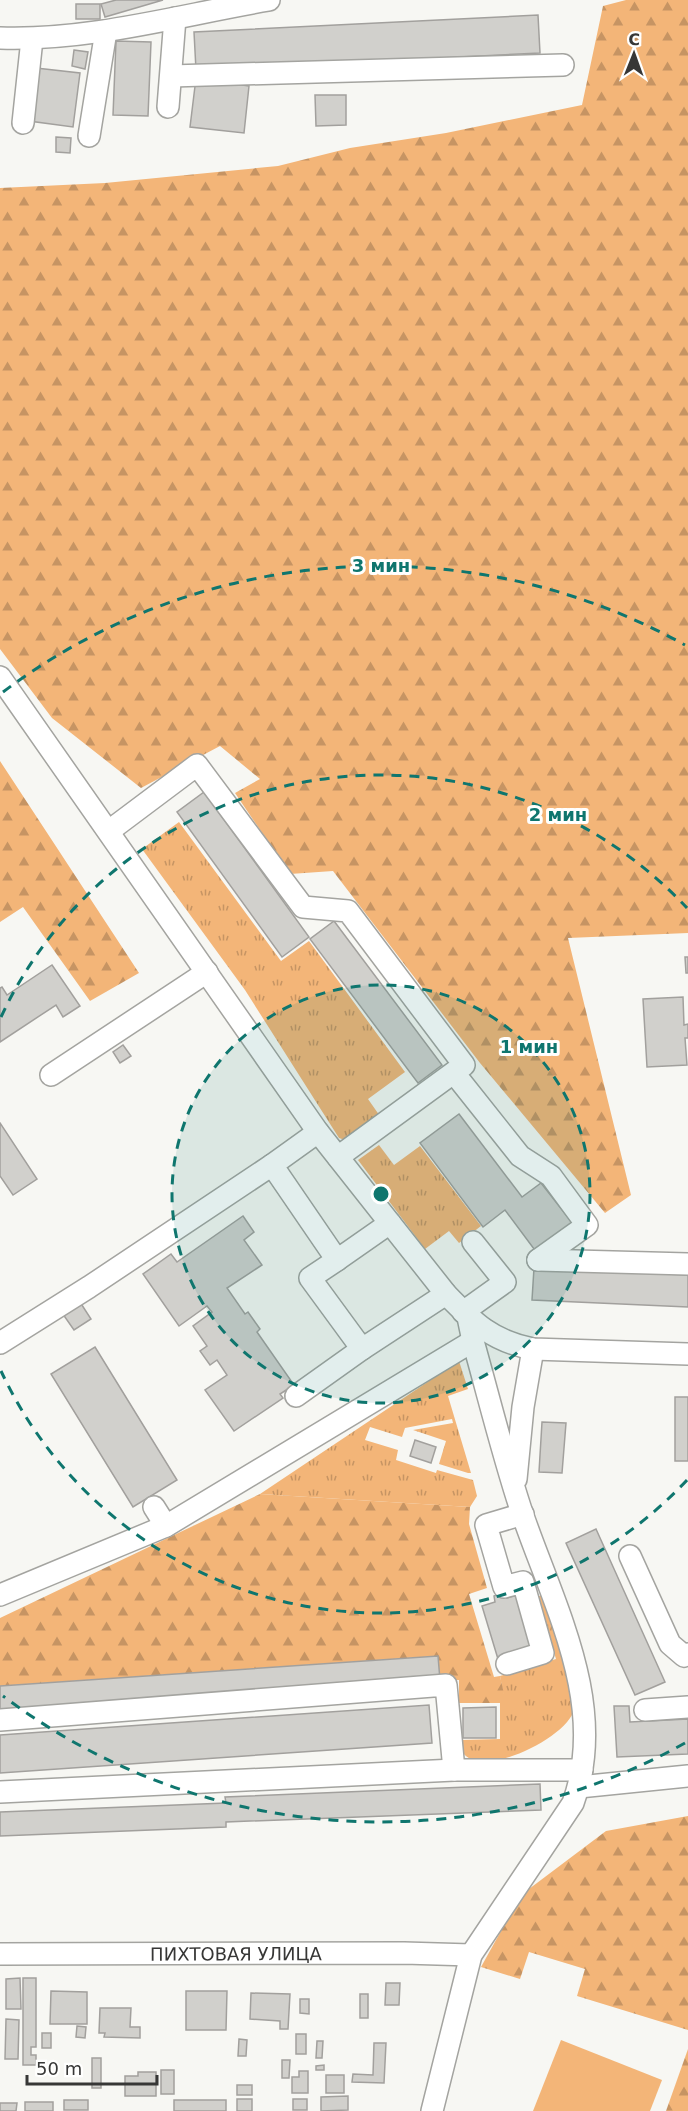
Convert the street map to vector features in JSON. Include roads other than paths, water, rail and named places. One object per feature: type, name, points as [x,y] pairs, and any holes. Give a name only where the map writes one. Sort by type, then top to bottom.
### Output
[{"type":"street","points":[[0,38],[32,39],[106,31],[175,18],[223,4],[269,0]]},
{"type":"street","points":[[168,107],[175,18]]},
{"type":"street","points":[[89,136],[106,31]]},
{"type":"street","points":[[23,123],[32,39]]},
{"type":"street","points":[[171,76],[563,65]]},
{"type":"street","points":[[2,686],[109,831],[318,1131],[446,1294],[466,1314],[495,1338],[533,1349],[688,1354]]},
{"type":"street","points":[[109,831],[197,765],[303,908],[348,911],[464,1065],[338,1157]]},
{"type":"street","points":[[51,1075],[207,972]]},
{"type":"street","points":[[454,1073],[519,1156],[550,1176],[587,1225],[538,1260],[688,1264]]},
{"type":"street","points":[[0,1343],[89,1287],[318,1131]]},
{"type":"street","points":[[272,1164],[337,1260]]},
{"type":"street","points":[[362,1349],[310,1278],[390,1223]]},
{"type":"street","points":[[466,1314],[505,1282],[473,1242]]},
{"type":"street","points":[[296,1396],[446,1294]]},
{"type":"street","points":[[432,2111],[471,1955],[573,1803],[585,1758],[584,1708],[570,1645],[515,1491],[466,1314]]},
{"type":"street","points":[[0,1595],[166,1526],[472,1341]]},
{"type":"street","points":[[515,1491],[533,1349]]},
{"type":"street","points":[[154,1507],[166,1526]]},
{"type":"street","points":[[507,1664],[543,1653],[523,1582],[504,1587],[486,1525],[523,1514]]},
{"type":"street","points":[[630,1556],[670,1644],[684,1656],[688,1654]]},
{"type":"street","points":[[0,1720],[446,1685],[454,1770]]},
{"type":"street","points":[[645,1710],[688,1707]]},
{"type":"street","points":[[0,1792],[454,1770],[580,1778],[688,1776]]},
{"type":"street","name":"ПИХТОВАЯ УЛИЦА","points":[[0,1954],[404,1953],[471,1955]]}]
